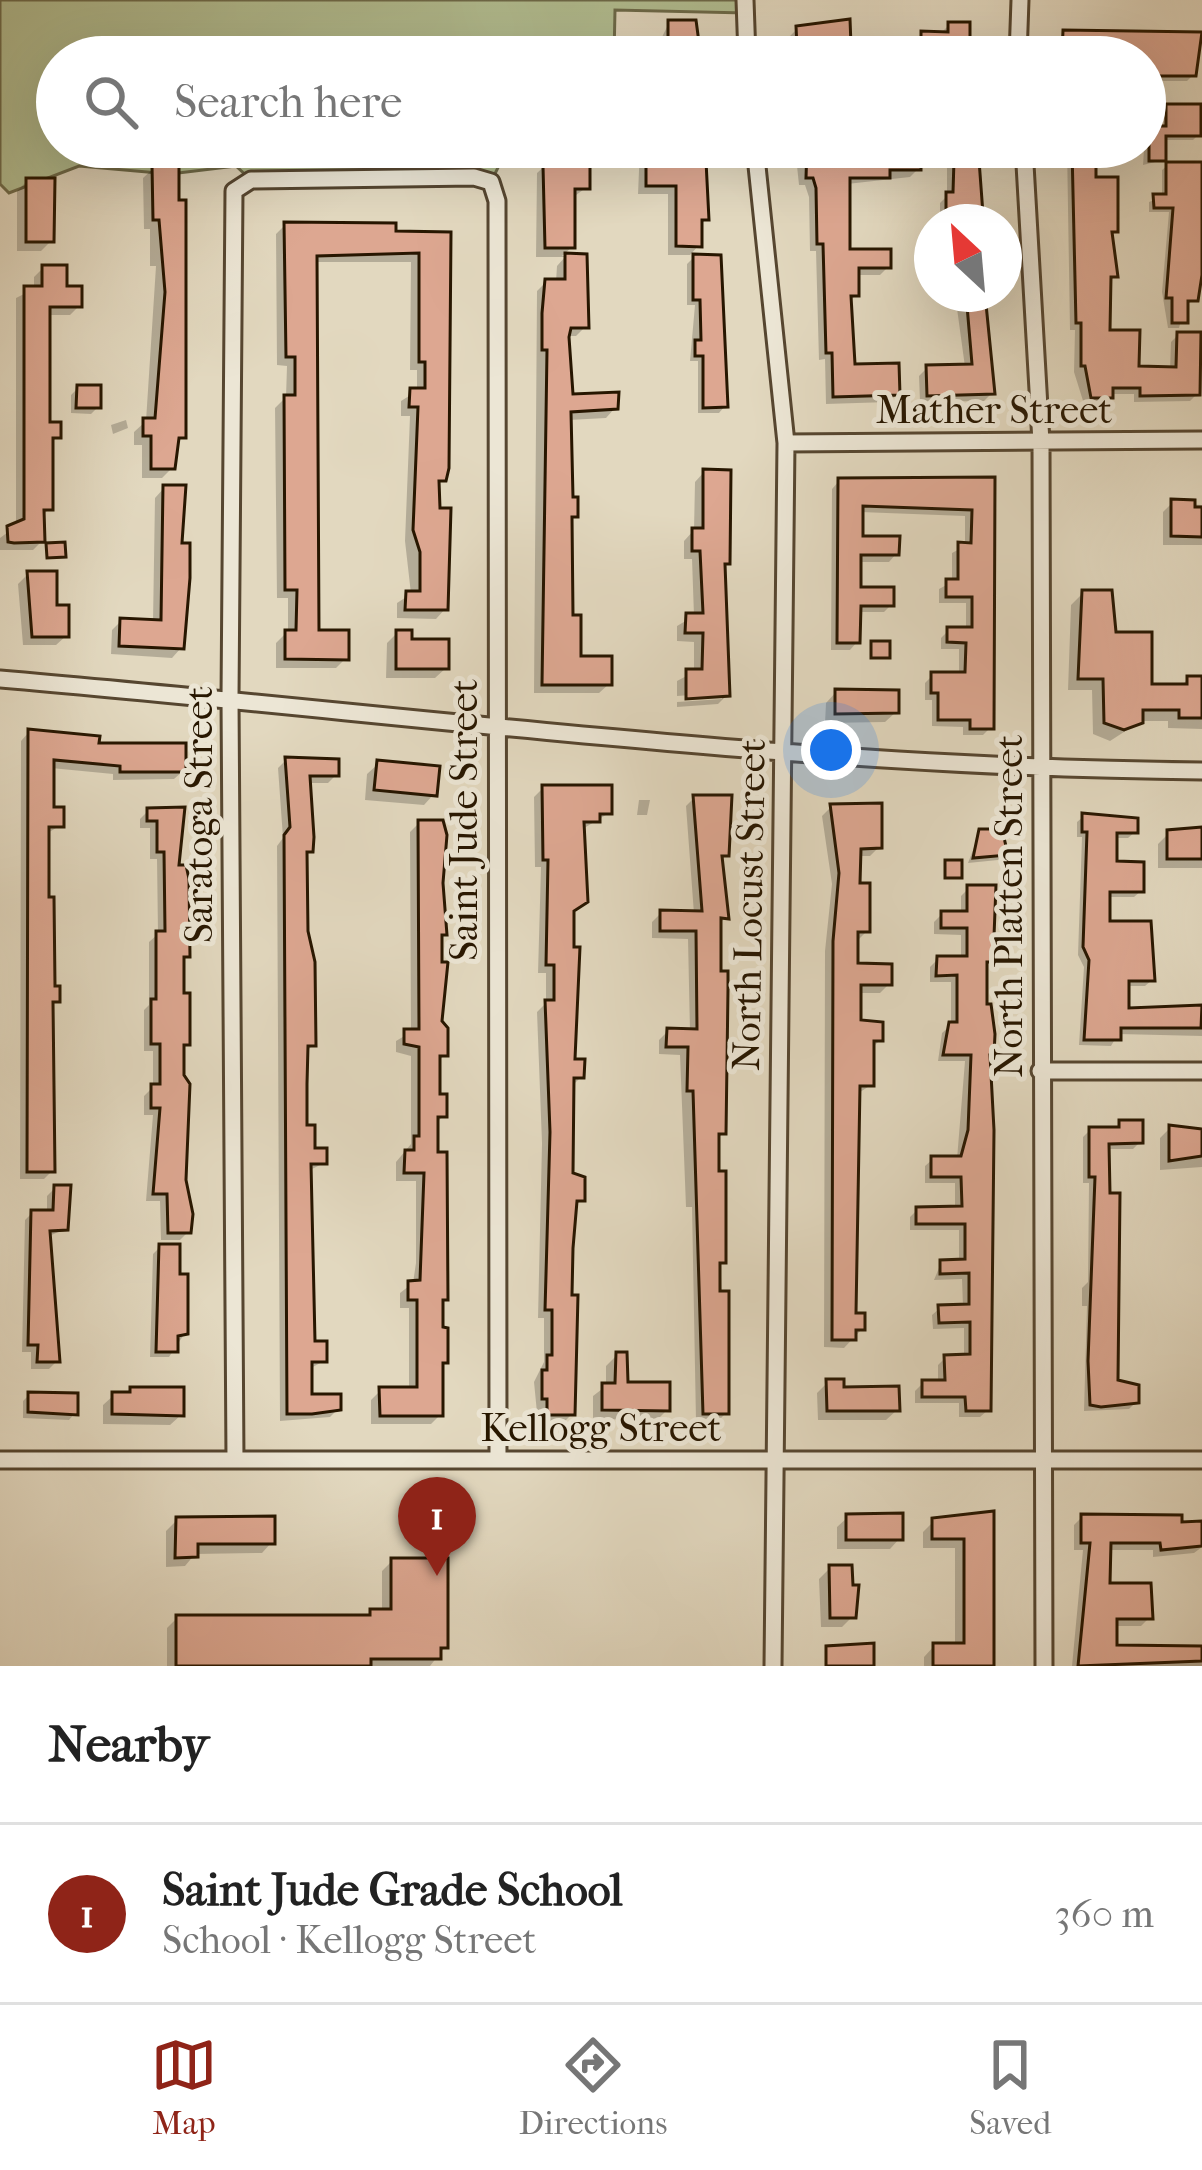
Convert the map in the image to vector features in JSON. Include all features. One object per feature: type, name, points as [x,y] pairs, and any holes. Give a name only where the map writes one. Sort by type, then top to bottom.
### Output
[{"type":"street","points":[[745,0],[746,36]]},
{"type":"street","points":[[1019,36],[1020,0]]},
{"type":"street","name":"North Locust Street","points":[[757,168],[785,443],[772,1666]]},
{"type":"street","name":"North Platten Street","points":[[1025,168],[1041,442],[1043,1666]]},
{"type":"street","name":"Saint Jude Street","points":[[251,180],[474,177],[491,182],[497,201],[498,1460]]},
{"type":"street","name":"Saratoga Street","points":[[235,1460],[230,699],[234,191],[251,180]]},
{"type":"street","name":"Mather Street","points":[[785,443],[1202,440]]},
{"type":"street","points":[[0,679],[495,727],[1041,770],[1202,771]]},
{"type":"street","points":[[1040,1071],[1202,1071]]},
{"type":"street","name":"Kellogg Street","points":[[0,1460],[1202,1460]]},
{"type":"green space","points":[[0,0],[745,0],[745,13],[615,10],[614,36],[36,36],[36,168],[74,168],[9,193],[0,184]]},
{"type":"green space","points":[[102,168],[220,168],[170,174]]},
{"type":"green space","points":[[238,168],[498,168],[491,182],[251,180]]},
{"type":"building","points":[[850,19],[851,36],[796,36],[796,26]]},
{"type":"building","points":[[668,20],[696,20],[698,36],[668,36]]},
{"type":"building","points":[[948,22],[970,22],[970,36],[921,36],[921,31],[948,32]]},
{"type":"building","points":[[1063,30],[1202,32],[1196,76],[1166,76],[1166,36],[1063,36]]},
{"type":"building","points":[[1166,104],[1201,104],[1201,136],[1166,136]]},
{"type":"building","points":[[1166,162],[1202,162],[1202,275],[1198,301],[1188,301],[1188,323],[1172,323],[1172,298],[1166,298],[1173,208],[1154,208],[1153,194],[1166,194]]},
{"type":"building","points":[[152,168],[179,168],[179,200],[186,200],[186,438],[179,438],[175,469],[151,469],[151,436],[143,436],[143,418],[155,418],[165,292],[159,220],[153,220]]},
{"type":"building","points":[[543,168],[590,168],[590,189],[575,189],[575,248],[545,248]]},
{"type":"building","points":[[646,168],[706,168],[709,220],[702,220],[702,247],[676,246],[676,186],[646,186]]},
{"type":"building","points":[[806,168],[921,168],[890,170],[890,178],[850,178],[850,249],[891,249],[891,268],[859,268],[859,296],[851,296],[855,364],[899,363],[900,395],[833,397],[832,353],[826,353],[823,244],[817,244],[816,188],[813,178],[806,178]]},
{"type":"building","points":[[954,168],[980,168],[982,204],[946,204],[946,192],[953,192]]},
{"type":"building","points":[[1072,168],[1096,168],[1096,177],[1118,177],[1118,232],[1112,232],[1118,277],[1111,277],[1110,330],[1140,330],[1139,366],[1176,367],[1177,332],[1201,332],[1200,395],[1140,396],[1140,388],[1113,388],[1113,398],[1091,398],[1085,366],[1081,366],[1081,323],[1076,323]]},
{"type":"building","points":[[26,178],[55,178],[54,242],[26,242]]},
{"type":"building","points":[[284,222],[396,223],[396,231],[451,232],[449,468],[446,481],[439,481],[440,508],[451,508],[448,610],[405,610],[406,591],[420,591],[420,552],[413,530],[418,407],[409,407],[410,388],[425,388],[425,362],[419,362],[419,253],[317,256],[319,630],[349,630],[349,660],[285,659],[285,630],[296,630],[297,590],[285,590],[284,395],[295,395],[295,357],[286,357]]},
{"type":"building","points":[[565,253],[587,254],[589,328],[571,328],[569,337],[573,394],[619,392],[618,409],[571,412],[573,497],[578,497],[578,517],[572,517],[573,615],[581,615],[581,656],[612,656],[612,685],[542,685],[547,350],[542,350],[542,313],[545,279],[565,279]]},
{"type":"building","points":[[693,254],[721,255],[728,407],[703,408],[703,356],[695,356],[695,340],[701,340],[700,300],[693,300]]},
{"type":"building","points":[[42,265],[67,265],[67,286],[82,286],[82,307],[50,307],[50,422],[61,422],[61,438],[53,438],[53,510],[44,510],[45,542],[14,543],[8,542],[7,526],[24,519],[24,286],[42,286]]},
{"type":"building","points":[[968,312],[987,312],[995,394],[927,396],[926,365],[972,364]]},
{"type":"building","points":[[77,385],[101,385],[101,408],[76,408]]},
{"type":"building","points":[[703,469],[731,470],[730,564],[725,564],[730,696],[686,699],[686,669],[702,669],[703,633],[685,633],[686,613],[703,613],[700,551],[692,551],[692,528],[703,528]]},
{"type":"building","points":[[995,477],[994,729],[970,729],[970,720],[938,720],[938,693],[931,693],[931,672],[965,672],[966,643],[947,642],[947,627],[972,627],[972,597],[946,597],[946,579],[958,579],[958,542],[971,543],[972,510],[863,506],[863,536],[900,536],[899,555],[861,555],[861,587],[894,587],[894,606],[861,606],[860,643],[837,643],[838,478]]},
{"type":"building","points":[[163,485],[186,485],[182,543],[190,543],[190,578],[184,649],[119,646],[120,618],[161,620]]},
{"type":"building","points":[[1171,499],[1195,500],[1195,507],[1202,507],[1202,537],[1171,536]]},
{"type":"building","points":[[65,542],[66,557],[47,558],[46,543]]},
{"type":"building","points":[[27,571],[57,571],[57,605],[69,605],[69,637],[32,637]]},
{"type":"building","points":[[1082,590],[1112,590],[1116,632],[1152,632],[1152,684],[1187,684],[1187,676],[1202,676],[1202,718],[1179,718],[1179,710],[1143,710],[1143,723],[1124,730],[1104,723],[1103,679],[1078,679]]},
{"type":"building","points":[[396,630],[412,630],[412,639],[449,639],[449,669],[396,669]]},
{"type":"building","points":[[871,641],[890,641],[890,658],[871,658]]},
{"type":"building","points":[[835,689],[899,690],[899,713],[835,714]]},
{"type":"building","points":[[28,729],[100,736],[99,743],[186,743],[186,772],[120,772],[120,766],[54,760],[54,807],[64,807],[64,827],[49,827],[55,986],[60,986],[60,1002],[53,1002],[55,1172],[27,1172]]},
{"type":"building","points":[[285,757],[339,759],[339,776],[310,776],[314,837],[313,852],[307,852],[308,931],[315,962],[316,1046],[308,1046],[307,1125],[315,1125],[315,1148],[327,1148],[327,1164],[311,1164],[315,1341],[327,1341],[327,1362],[312,1362],[312,1394],[341,1394],[341,1410],[312,1414],[287,1414],[284,835],[290,827]]},
{"type":"building","points":[[377,760],[440,766],[437,796],[374,790]]},
{"type":"building","points":[[542,785],[612,785],[612,814],[600,814],[600,822],[584,822],[588,902],[574,911],[574,947],[580,947],[575,1059],[585,1059],[584,1078],[574,1078],[573,1173],[585,1177],[585,1201],[577,1201],[573,1248],[572,1295],[578,1295],[575,1415],[547,1415],[547,1399],[542,1399],[542,1370],[547,1370],[547,1355],[552,1355],[552,1310],[545,1310],[550,1132],[545,1000],[554,1000],[554,965],[546,965],[548,860],[543,860]]},
{"type":"building","points":[[693,795],[732,795],[729,856],[722,856],[729,919],[721,918],[721,971],[728,971],[728,989],[726,1134],[719,1134],[719,1171],[726,1171],[726,1263],[720,1263],[720,1291],[729,1291],[729,1414],[703,1414],[693,1091],[687,1091],[688,1047],[666,1047],[667,1028],[697,1029],[696,931],[660,931],[660,910],[702,911]]},
{"type":"building","points":[[882,803],[882,848],[861,849],[860,883],[870,883],[870,932],[858,932],[858,963],[892,964],[892,985],[861,985],[861,1020],[883,1022],[883,1041],[874,1041],[874,1086],[860,1086],[856,1313],[865,1313],[865,1330],[856,1330],[856,1340],[832,1340],[833,941],[839,873],[830,804]]},
{"type":"building","points":[[185,807],[179,865],[186,865],[189,879],[190,957],[184,957],[184,993],[190,993],[190,1045],[184,1045],[184,1075],[190,1084],[186,1180],[193,1214],[191,1233],[168,1233],[167,1194],[153,1194],[160,1108],[151,1108],[151,1084],[160,1084],[160,1044],[151,1044],[151,999],[156,999],[156,931],[165,931],[164,852],[157,852],[157,821],[147,821],[147,808]]},
{"type":"building","points":[[1082,813],[1138,818],[1138,833],[1117,833],[1117,861],[1144,862],[1144,892],[1110,892],[1110,921],[1151,921],[1155,981],[1129,981],[1129,1008],[1202,1005],[1201,1028],[1121,1028],[1121,1040],[1084,1040],[1089,960],[1083,947],[1087,832],[1082,832]]},
{"type":"building","points":[[418,820],[443,820],[447,835],[443,883],[447,935],[442,935],[442,962],[448,962],[442,1021],[448,1028],[448,1056],[440,1056],[440,1094],[447,1094],[447,1117],[438,1117],[438,1152],[447,1152],[448,1300],[443,1300],[443,1327],[448,1328],[448,1363],[443,1363],[443,1416],[380,1416],[379,1387],[417,1387],[417,1300],[408,1300],[408,1281],[420,1280],[424,1173],[404,1173],[405,1150],[414,1150],[414,1136],[419,1136],[419,1047],[404,1044],[404,1029],[419,1029]]},
{"type":"building","points":[[1202,827],[1202,859],[1167,859],[1167,830]]},
{"type":"building","points":[[979,829],[1002,829],[1008,855],[973,858]]},
{"type":"building","points":[[945,860],[962,860],[962,878],[945,878]]},
{"type":"building","points":[[967,885],[996,885],[993,962],[987,962],[987,1004],[991,1004],[995,1034],[994,1055],[990,1055],[994,1130],[991,1411],[966,1411],[965,1397],[922,1397],[922,1380],[945,1380],[944,1355],[970,1354],[970,1322],[939,1323],[938,1305],[969,1304],[969,1273],[940,1274],[940,1260],[965,1259],[965,1224],[916,1224],[916,1207],[962,1206],[961,1177],[931,1177],[931,1156],[961,1156],[968,1130],[971,1055],[943,1055],[949,1022],[957,1022],[957,975],[936,976],[937,956],[967,956],[967,928],[941,928],[941,911],[967,911]]},
{"type":"building","points":[[1119,1120],[1143,1120],[1143,1143],[1109,1144],[1110,1193],[1120,1193],[1118,1380],[1139,1385],[1139,1403],[1101,1407],[1090,1405],[1088,1361],[1095,1177],[1089,1177],[1089,1127],[1119,1127]]},
{"type":"building","points":[[1169,1125],[1202,1129],[1202,1156],[1169,1161]]},
{"type":"building","points":[[54,1185],[71,1185],[68,1230],[50,1231],[60,1362],[37,1362],[38,1345],[28,1345],[31,1210],[53,1210]]},
{"type":"building","points":[[159,1244],[180,1244],[180,1274],[188,1274],[188,1334],[178,1336],[178,1352],[156,1352]]},
{"type":"building","points":[[616,1352],[627,1352],[628,1382],[670,1382],[670,1411],[602,1410],[602,1383],[615,1383]]},
{"type":"building","points":[[826,1379],[844,1379],[844,1387],[899,1386],[900,1411],[827,1411]]},
{"type":"building","points":[[130,1387],[184,1387],[184,1416],[112,1414],[112,1392],[130,1392]]},
{"type":"building","points":[[28,1392],[78,1393],[78,1415],[28,1412]]},
{"type":"building","points":[[994,1511],[994,1666],[933,1666],[933,1643],[964,1643],[964,1539],[932,1539],[932,1518]]},
{"type":"building","points":[[903,1513],[903,1540],[846,1540],[846,1514]]},
{"type":"building","points":[[1081,1514],[1182,1515],[1182,1522],[1202,1521],[1202,1546],[1161,1550],[1160,1543],[1111,1543],[1110,1583],[1151,1583],[1153,1619],[1117,1619],[1117,1645],[1202,1646],[1202,1661],[1078,1666],[1090,1543],[1081,1543]]},
{"type":"building","points":[[275,1516],[275,1544],[198,1544],[198,1557],[175,1558],[176,1517]]},
{"type":"building","points":[[391,1558],[448,1558],[448,1648],[441,1648],[441,1659],[371,1659],[371,1666],[176,1666],[176,1615],[370,1615],[370,1609],[391,1609]]},
{"type":"building","points":[[829,1565],[852,1565],[853,1585],[859,1585],[856,1618],[830,1618]]},
{"type":"building","points":[[874,1643],[874,1666],[826,1666],[826,1646]]},
{"type":"place","name":"Saint Jude Grade School","points":[[437,1576]]}]
